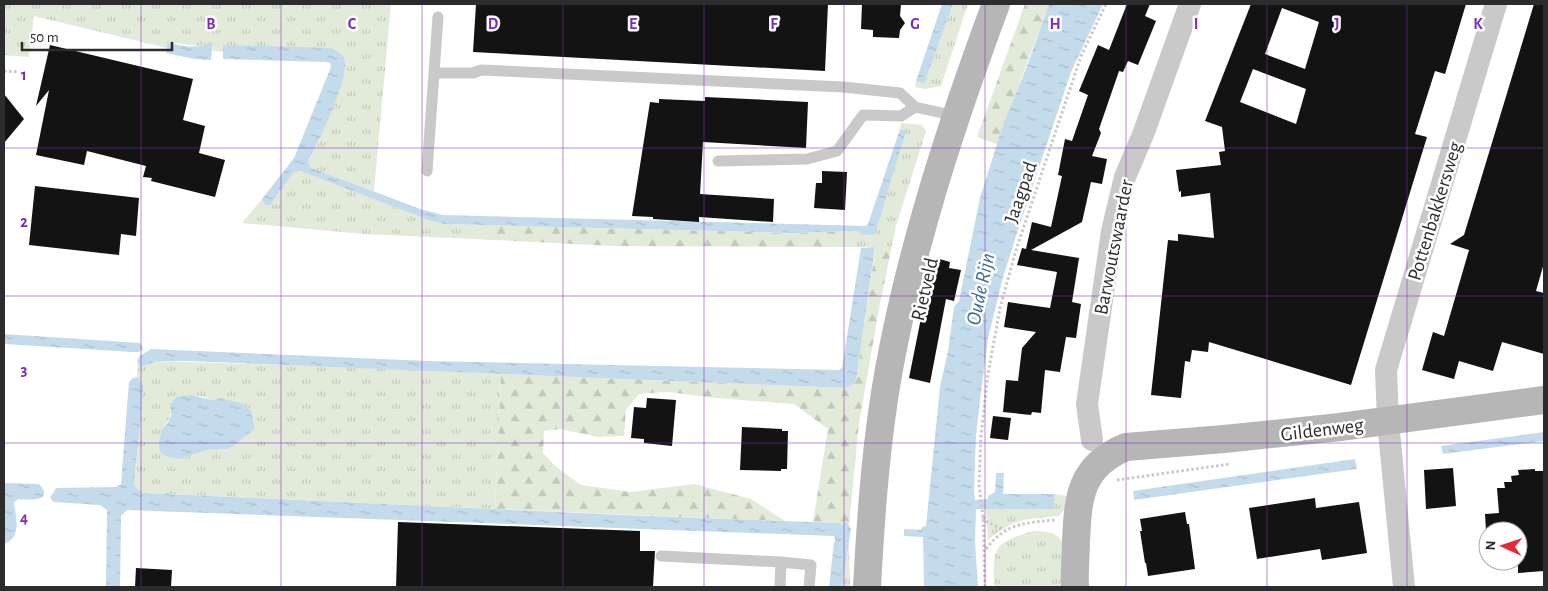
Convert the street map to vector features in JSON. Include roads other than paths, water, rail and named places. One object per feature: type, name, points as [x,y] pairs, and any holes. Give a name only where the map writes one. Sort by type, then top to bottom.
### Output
[{"type":"main road","name":"Rietveld","points":[[867,587],[877,449],[889,369],[918,242],[956,116],[996,4]]},
{"type":"main road","name":"Gildenweg","points":[[1097,450],[1113,452],[1126,447],[1253,436],[1388,421],[1544,400]]},
{"type":"main road","points":[[1075,587],[1079,501],[1097,450]]},
{"type":"street","name":"Barwoutswaarder","points":[[1097,450],[1087,404],[1112,231],[1125,177],[1144,132],[1190,4]]},
{"type":"street","name":"Pottenbakkersweg","points":[[1404,587],[1388,421],[1386,370],[1496,4]]},
{"type":"lane","points":[[426,171],[438,17]]},
{"type":"lane","points":[[434,73],[473,73],[481,70],[843,87],[900,93],[916,107],[956,116]]},
{"type":"lane","points":[[718,161],[807,159],[837,151],[863,115],[901,116],[916,107]]},
{"type":"lane","points":[[661,556],[811,565],[809,587]]},
{"type":"lane","points":[[780,587],[781,562]]},
{"type":"water","points":[[942,4],[953,4],[924,84],[916,81]]},
{"type":"water","name":"Oude Rijn","points":[[1049,4],[1103,4],[1071,72],[1002,281],[988,338],[976,435],[974,491],[975,500],[988,499],[988,496],[995,492],[996,473],[1004,473],[1003,494],[1055,494],[1054,509],[976,509],[975,542],[978,587],[924,587],[923,537],[904,536],[904,529],[921,530],[922,527],[926,526],[940,387],[948,351],[954,307],[959,301],[980,198],[1002,128]]},
{"type":"water","points":[[168,42],[189,46],[213,43],[211,60],[194,59],[166,53]]},
{"type":"water","points":[[223,45],[332,48],[340,54],[344,58],[343,79],[319,141],[308,162],[310,167],[420,209],[443,215],[865,226],[868,224],[900,129],[906,131],[875,234],[861,235],[860,232],[856,231],[794,233],[444,224],[431,221],[300,171],[293,173],[270,205],[265,205],[262,199],[294,158],[331,67],[330,63],[223,59]]},
{"type":"water","points":[[875,247],[857,374],[854,384],[845,388],[186,361],[157,361],[142,367],[139,366],[137,361],[140,356],[151,349],[428,361],[839,370],[842,368],[861,248]]},
{"type":"water","points":[[4,334],[140,343],[143,350],[132,352],[4,344]]},
{"type":"water","points":[[140,377],[139,380],[144,385],[134,484],[138,490],[144,493],[838,523],[844,525],[844,521],[847,522],[851,529],[842,587],[829,587],[835,542],[834,536],[127,510],[121,516],[120,587],[106,587],[107,510],[100,505],[54,502],[50,498],[56,488],[116,487],[121,484],[129,382],[133,378]]},
{"type":"water","points":[[191,395],[212,400],[221,398],[244,404],[251,411],[255,429],[229,449],[208,450],[179,459],[166,456],[160,452],[159,442],[162,429],[168,423],[171,415],[170,404],[176,397]]},
{"type":"water","points":[[1544,432],[1544,441],[1443,454],[1441,446]]},
{"type":"water","points":[[1355,459],[1357,469],[1134,500],[1133,491]]},
{"type":"water","points":[[4,483],[39,484],[44,494],[38,499],[18,499],[14,503],[16,532],[10,541],[4,544]]}]
